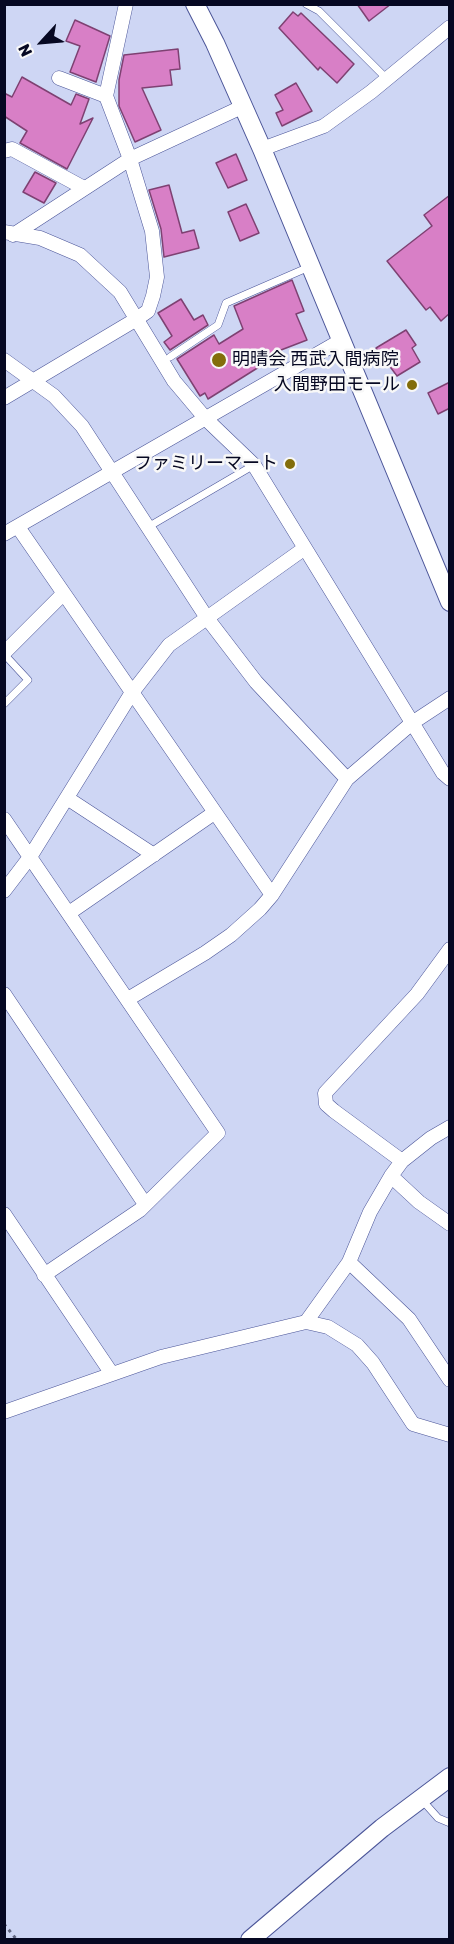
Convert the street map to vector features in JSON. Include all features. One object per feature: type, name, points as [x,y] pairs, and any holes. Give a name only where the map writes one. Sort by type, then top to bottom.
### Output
[{"type":"street","points":[[4,398],[148,311],[157,277],[152,231],[130,159],[106,96],[126,4]]},
{"type":"street","points":[[195,4],[244,106],[449,599]]},
{"type":"street","points":[[262,149],[324,126],[387,79],[450,27]]},
{"type":"street","points":[[59,78],[106,96]]},
{"type":"street","points":[[8,235],[130,159],[244,106]]},
{"type":"street","points":[[4,151],[12,149],[84,188]]},
{"type":"street","points":[[8,235],[40,238],[80,255],[120,292],[174,381],[206,419],[254,465],[443,773],[450,779]]},
{"type":"street","points":[[4,534],[340,341]]},
{"type":"street","points":[[4,360],[54,396],[82,426],[207,618],[256,682],[347,779]]},
{"type":"street","points":[[18,526],[131,694],[272,895]]},
{"type":"street","points":[[4,891],[30,857],[131,694],[169,645],[305,548]]},
{"type":"street","points":[[4,654],[63,594]]},
{"type":"street","points":[[128,999],[231,935],[272,895],[347,779],[412,723],[450,698]]},
{"type":"street","points":[[67,798],[154,855]]},
{"type":"street","points":[[69,914],[214,813]]},
{"type":"street","points":[[4,819],[218,1133],[146,1204],[44,1275]]},
{"type":"street","points":[[402,1161],[326,1104],[325,1093],[417,994],[450,949]]},
{"type":"street","points":[[4,994],[146,1204]]},
{"type":"street","points":[[306,1323],[349,1262],[370,1212],[402,1161],[431,1138],[450,1127]]},
{"type":"street","points":[[391,1176],[419,1202],[450,1224]]},
{"type":"street","points":[[6,1221],[112,1374]]},
{"type":"street","points":[[349,1262],[409,1319],[450,1380]]},
{"type":"street","points":[[4,1412],[95,1383],[112,1374],[161,1357],[306,1323],[328,1328],[357,1345],[373,1363],[405,1416],[413,1424],[450,1435]]},
{"type":"street","points":[[250,1940],[421,1798],[450,1777]]},
{"type":"lane","points":[[306,4],[319,12],[387,79]]},
{"type":"lane","points":[[170,357],[218,325],[226,303],[310,267]]},
{"type":"lane","points":[[148,527],[254,465]]},
{"type":"lane","points":[[4,654],[28,680],[4,704]]},
{"type":"lane","points":[[421,1798],[438,1818],[450,1823]]},
{"type":"path","points":[[4,1924],[17,1940]]},
{"type":"building","points":[[357,4],[391,4],[369,21]]},
{"type":"building","points":[[293,12],[298,16],[301,13],[354,64],[337,83],[320,67],[318,70],[279,28]]},
{"type":"building","points":[[75,20],[110,36],[96,82],[70,72],[80,46],[66,41]]},
{"type":"building","points":[[178,49],[180,69],[170,70],[172,85],[142,88],[161,130],[135,142],[119,106],[119,80],[124,55]]},
{"type":"building","points":[[22,77],[71,105],[76,94],[89,99],[80,124],[93,118],[67,169],[20,143],[27,131],[4,116],[4,93],[12,97]]},
{"type":"building","points":[[296,83],[312,111],[282,126],[276,113],[283,110],[275,95]]},
{"type":"building","points":[[236,154],[247,180],[228,188],[216,163]]},
{"type":"building","points":[[35,172],[56,183],[44,203],[23,192]]},
{"type":"building","points":[[169,185],[182,233],[194,230],[199,248],[164,257],[161,229],[149,190]]},
{"type":"building","points":[[450,195],[450,313],[441,321],[430,307],[426,310],[387,261],[432,226],[424,215]]},
{"type":"building","points":[[246,204],[259,233],[240,241],[228,212]]},
{"type":"building","points":[[292,280],[304,311],[296,314],[307,340],[255,360],[259,367],[208,399],[205,393],[200,396],[177,359],[214,335],[219,344],[243,329],[234,306]]},
{"type":"building","points":[[181,299],[194,320],[203,315],[208,325],[170,350],[164,342],[172,336],[158,313]]},
{"type":"building","points":[[406,330],[416,345],[412,348],[420,362],[397,376],[376,348]]},
{"type":"building","points":[[450,382],[450,408],[438,414],[428,393]]},
{"type":"place","name":"明晴会 西武入間病院","points":[[219,360]]},
{"type":"place","name":"入間野田モール","points":[[412,385]]},
{"type":"place","name":"ファミリーマート","points":[[290,464]]}]
